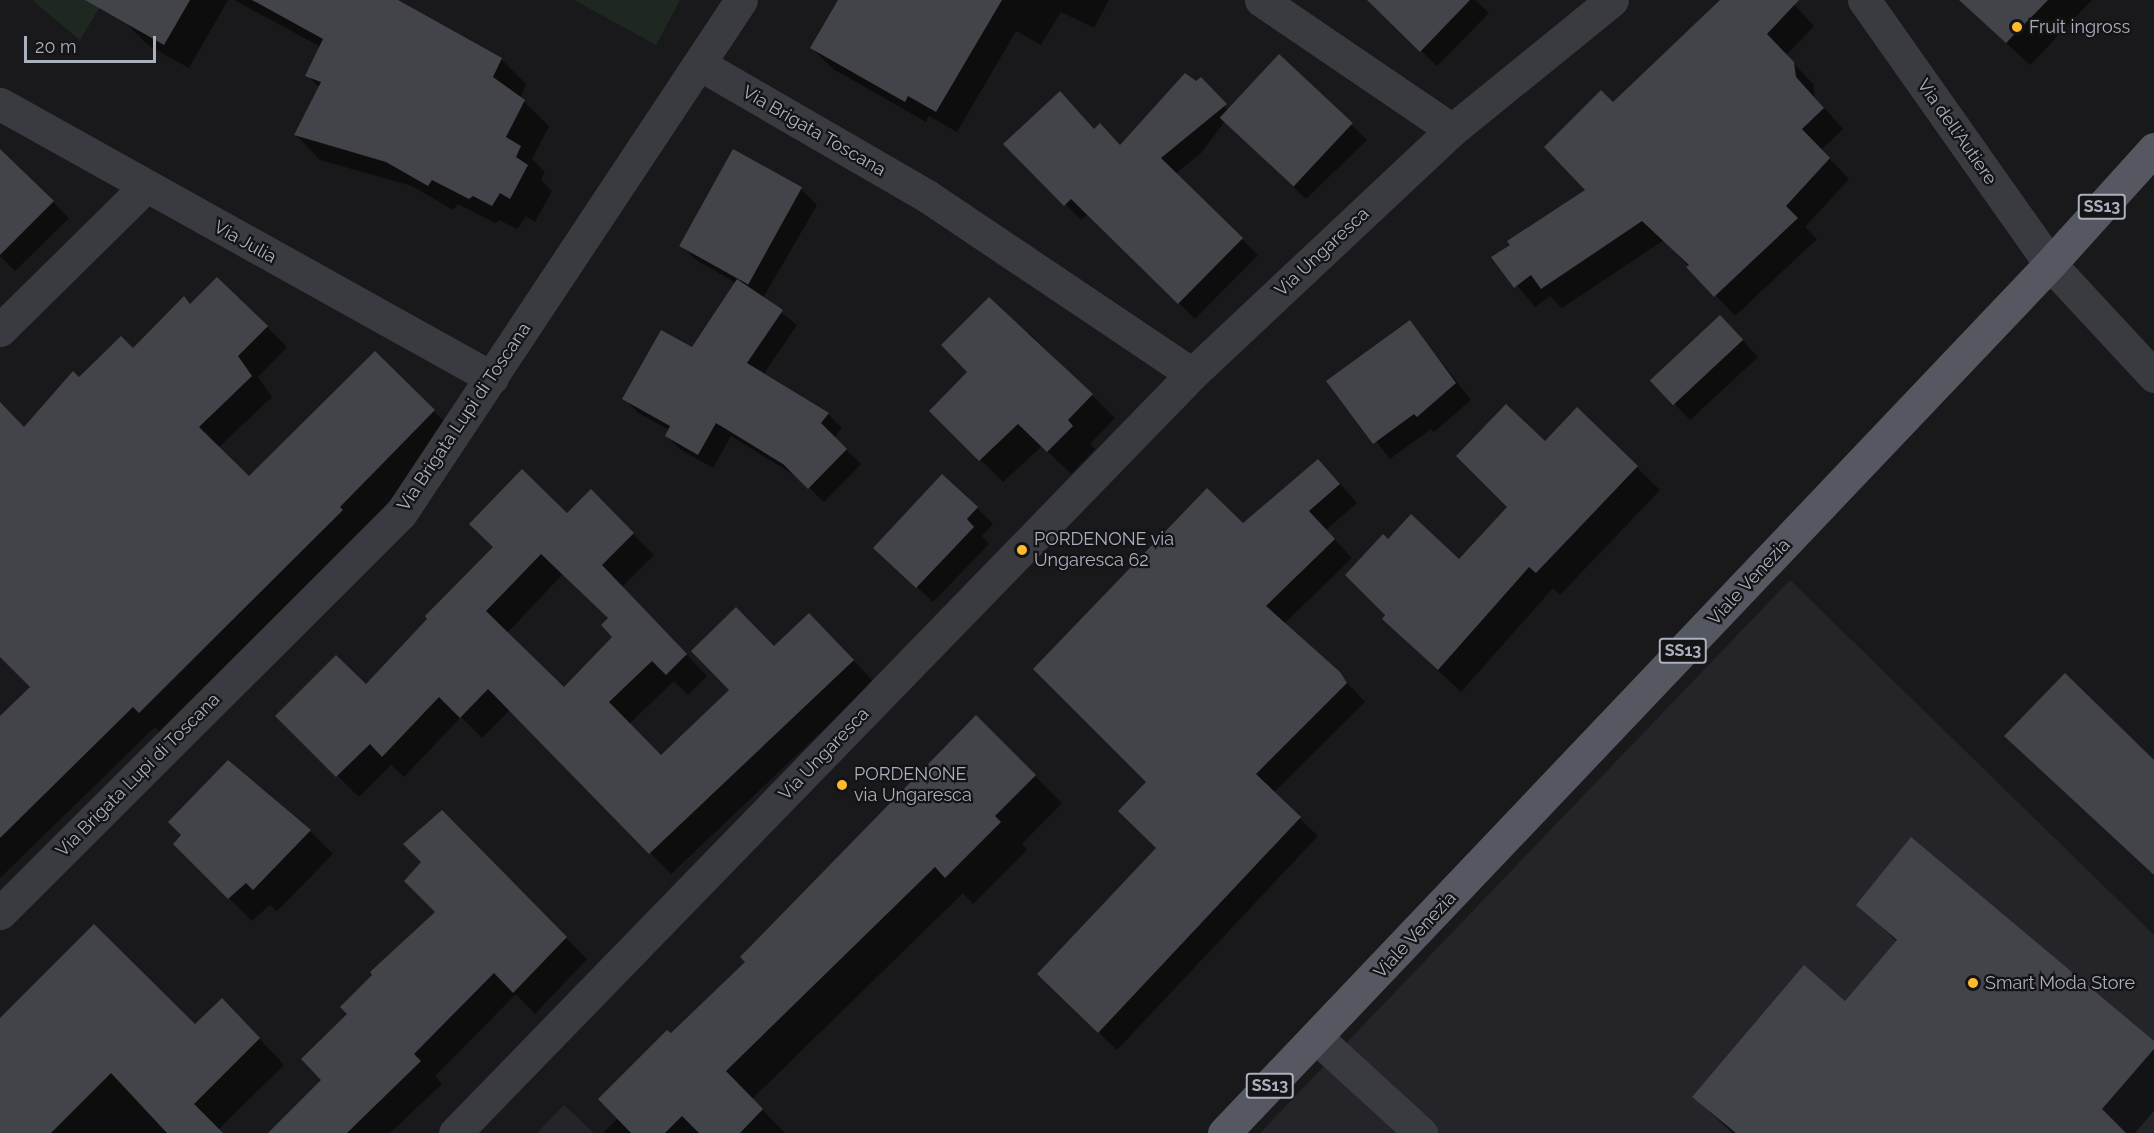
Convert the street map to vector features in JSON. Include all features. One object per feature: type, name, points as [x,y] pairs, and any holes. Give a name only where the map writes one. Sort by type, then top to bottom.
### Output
[{"type":"main road","name":"Viale Venezia","points":[[1224,1133],[1317,1038],[2050,264],[2154,149]]},
{"type":"street","name":"Via Brigata Lupi di Toscana","points":[[0,913],[401,513],[701,65],[741,0]]},
{"type":"street","points":[[1261,0],[1452,130]]},
{"type":"street","name":"Via Ungaresca","points":[[455,1133],[1192,374],[1452,130],[1612,0]]},
{"type":"street","name":"Via dell'Autiere","points":[[1864,0],[2050,264],[2154,376]]},
{"type":"street","name":"Via Brigata Toscana","points":[[701,65],[927,196],[1192,374]]},
{"type":"street","name":"Via Julia","points":[[0,104],[145,187],[492,378]]},
{"type":"street","points":[[0,330],[145,187]]},
{"type":"street","points":[[1317,1038],[1421,1133]]},
{"type":"shaded area","points":[[32,0],[104,0],[80,40]]},
{"type":"shaded area","points":[[574,0],[680,0],[656,45]]},
{"type":"shaded area","points":[[1790,580],[2154,935],[2154,1133],[1260,1133]]},
{"type":"shaded area","points":[[564,1105],[594,1133],[537,1133]]},
{"type":"building","points":[[85,0],[190,0],[164,45]]},
{"type":"building","points":[[252,0],[398,0],[502,58],[493,77],[525,100],[506,137],[521,146],[516,157],[528,165],[510,199],[500,193],[492,206],[473,196],[469,199],[432,180],[428,186],[386,162],[294,135],[321,82],[305,76],[323,39]]},
{"type":"building","points":[[838,0],[1002,0],[936,112],[908,96],[905,102],[810,48]]},
{"type":"building","points":[[1367,0],[1470,0],[1420,52]]},
{"type":"building","points":[[1720,0],[1799,0],[1767,34],[1794,62],[1796,77],[1824,108],[1802,129],[1830,158],[1786,206],[1798,218],[1714,297],[1686,267],[1689,265],[1642,221],[1541,289],[1531,275],[1514,288],[1491,257],[1510,245],[1507,241],[1585,190],[1544,147],[1601,90],[1613,102]]},
{"type":"building","points":[[1959,0],[2048,0],[2006,43]]},
{"type":"building","points":[[1279,54],[1353,123],[1294,187],[1220,118]]},
{"type":"building","points":[[1185,73],[1196,81],[1201,77],[1227,104],[1161,158],[1243,238],[1178,304],[1071,199],[1064,206],[1003,144],[1060,91],[1094,129],[1100,123],[1120,145]]},
{"type":"building","points":[[0,149],[54,201],[0,255]]},
{"type":"building","points":[[733,149],[802,187],[748,284],[679,246]]},
{"type":"building","points":[[217,277],[268,326],[238,356],[252,376],[199,427],[249,476],[375,351],[435,410],[340,507],[343,510],[139,713],[133,707],[0,838],[0,716],[30,687],[0,657],[0,402],[24,427],[73,371],[79,377],[121,336],[133,348],[184,296],[190,304]]},
{"type":"building","points":[[737,279],[783,310],[747,363],[829,413],[821,423],[847,449],[808,489],[783,464],[716,423],[698,455],[665,436],[670,426],[622,399],[661,330],[692,347]]},
{"type":"building","points":[[989,297],[1093,394],[1068,420],[1073,426],[1047,452],[1018,424],[979,461],[929,411],[967,372],[941,345]]},
{"type":"building","points":[[1720,315],[1743,340],[1673,405],[1650,380]]},
{"type":"building","points":[[1410,320],[1456,383],[1417,417],[1414,414],[1373,444],[1326,381]]},
{"type":"building","points":[[1506,404],[1545,441],[1577,407],[1638,466],[1536,573],[1529,567],[1438,670],[1382,619],[1385,615],[1345,575],[1383,534],[1388,539],[1411,514],[1459,559],[1507,507],[1456,456]]},
{"type":"building","points":[[1318,459],[1340,484],[1309,511],[1335,539],[1266,606],[1340,672],[1347,683],[1256,774],[1301,817],[1098,1033],[1037,974],[1156,848],[1118,811],[1146,782],[1033,669],[1207,488],[1243,523]]},
{"type":"building","points":[[522,469],[567,513],[591,489],[634,533],[602,565],[687,654],[666,675],[652,661],[609,702],[661,755],[729,690],[691,651],[736,607],[774,646],[809,613],[854,660],[649,854],[488,689],[460,718],[439,697],[382,757],[370,744],[336,777],[275,716],[336,655],[366,684],[427,619],[425,616],[493,547],[469,524]],"holes":[[[541,554],[608,618],[601,625],[612,637],[564,687],[486,611]]]},
{"type":"building","points":[[942,474],[978,507],[967,519],[974,527],[916,588],[873,548]]},
{"type":"building","points":[[2065,673],[2154,760],[2154,875],[2004,736]]},
{"type":"building","points":[[976,715],[1036,775],[995,816],[1001,822],[945,878],[935,867],[726,1071],[763,1109],[740,1133],[699,1133],[682,1116],[665,1133],[631,1133],[598,1099],[667,1030],[671,1033],[745,962],[740,957]]},
{"type":"building","points":[[228,760],[311,830],[253,890],[246,883],[228,899],[173,844],[181,835],[168,822]]},
{"type":"building","points":[[442,810],[567,937],[513,993],[494,973],[414,1054],[421,1061],[347,1133],[268,1133],[321,1080],[301,1059],[347,1014],[340,1007],[372,975],[370,972],[435,912],[404,881],[421,862],[403,844]]},
{"type":"building","name":"Smart Moda Store","points":[[1911,837],[2154,1041],[2154,1049],[2102,1109],[2126,1133],[1736,1133],[1692,1097],[1804,965],[1845,1001],[1897,940],[1856,905]]},
{"type":"building","points":[[94,924],[195,1024],[222,998],[260,1038],[194,1104],[223,1133],[167,1133],[111,1073],[51,1133],[0,1133],[0,1018]]},
{"type":"place","name":"Fruit ingross","points":[[2017,27]]},
{"type":"place","name":"PORDENONE via Ungaresca 62","points":[[1022,550]]},
{"type":"place","name":"PORDENONE via Ungaresca","points":[[842,785]]},
{"type":"place","name":"Smart Moda Store","points":[[1973,983]]}]
